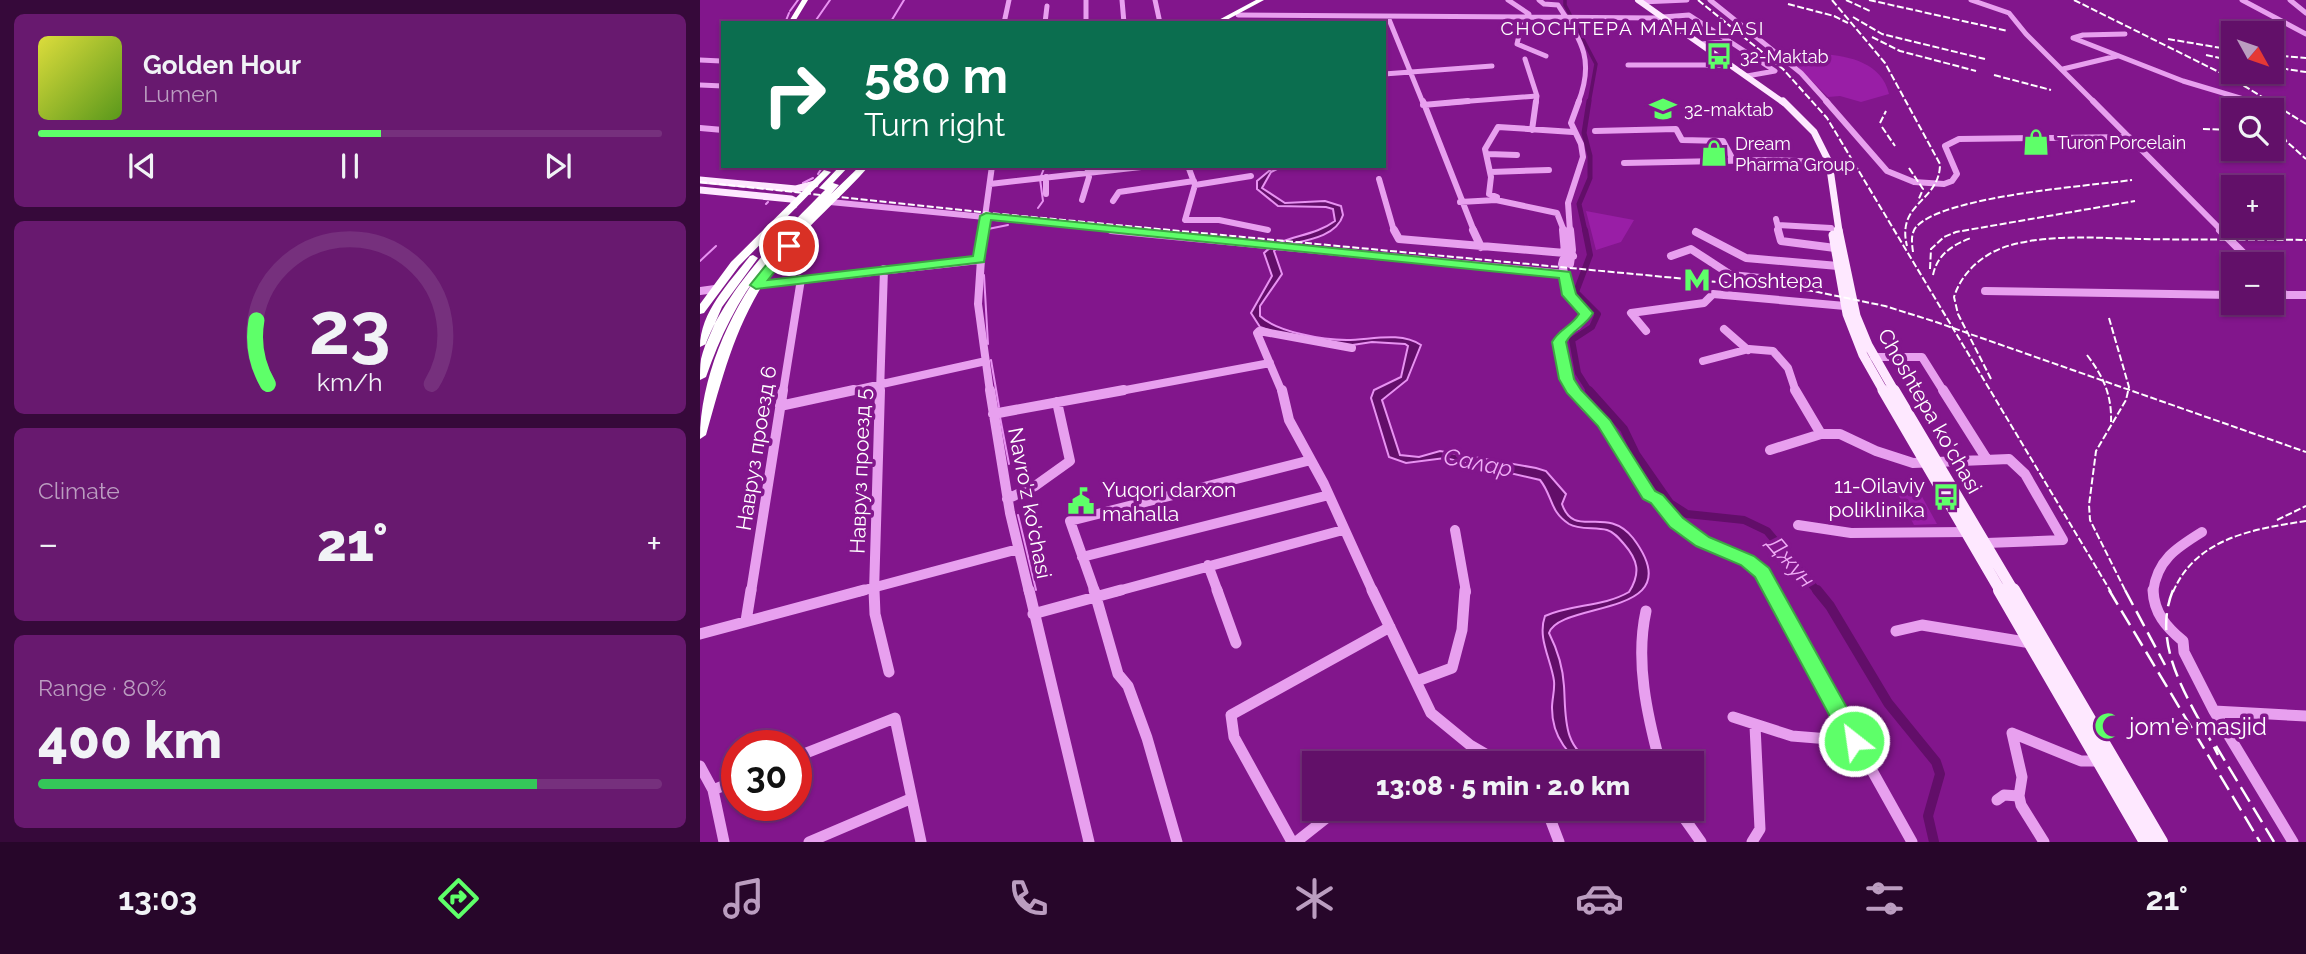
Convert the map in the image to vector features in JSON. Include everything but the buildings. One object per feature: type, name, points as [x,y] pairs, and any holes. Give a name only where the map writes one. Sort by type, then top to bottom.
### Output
[{"type":"highway","points":[[800,21],[805,0]]},
{"type":"highway","points":[[793,21],[812,0]]},
{"type":"highway","points":[[1236,15],[1261,0]]},
{"type":"highway","points":[[1223,21],[1268,0]]},
{"type":"highway","points":[[700,311],[735,264],[831,168]]},
{"type":"highway","points":[[703,343],[769,247],[843,168]]},
{"type":"highway","points":[[716,288],[738,275],[790,230],[852,168]]},
{"type":"highway","points":[[700,434],[728,340],[756,285],[863,168]]},
{"type":"highway","points":[[790,230],[811,222]]},
{"type":"highway","points":[[700,377],[703,343],[718,307],[738,275]]},
{"type":"highway","points":[[703,343],[728,340]]},
{"type":"main road","name":"Choshtepa ko'chasi","points":[[1637,1],[1747,76],[1790,108],[1814,132],[1829,162],[1838,228],[1856,316],[1874,357],[1967,532],[2146,842]]},
{"type":"main road","name":"Choshtepa ko'chasi","points":[[1683,33],[1790,108],[1809,133],[1823,162],[1845,306],[1863,355],[1986,543],[2161,842]]},
{"type":"main road","points":[[700,180],[796,189],[815,184]]},
{"type":"main road","points":[[783,198],[794,194],[796,189]]},
{"type":"main road","points":[[700,190],[783,198],[794,200],[794,205]]},
{"type":"street","points":[[1005,21],[1010,0]]},
{"type":"street","points":[[1086,0],[1086,21]]},
{"type":"street","points":[[1122,0],[1124,21]]},
{"type":"street","points":[[1155,0],[1160,21]]},
{"type":"street","points":[[1508,0],[1529,16]]},
{"type":"street","points":[[1539,0],[1544,4],[1558,5],[1585,50],[1590,66],[1571,123],[1582,146],[1580,177],[1572,192],[1567,212],[1573,233],[1568,261]]},
{"type":"street","points":[[1637,1],[1687,0]]},
{"type":"street","points":[[1710,0],[1801,73],[1881,166],[1902,178],[1920,183],[1952,181],[1957,174],[1945,146],[1959,139],[2129,137]]},
{"type":"street","points":[[1971,0],[2011,14],[2026,34],[2242,252]]},
{"type":"street","points":[[2242,0],[2306,34]]},
{"type":"street","points":[[2290,0],[2306,13]]},
{"type":"street","points":[[1045,21],[1047,6]]},
{"type":"street","points":[[1254,7],[1265,12],[1302,14]]},
{"type":"street","points":[[1236,15],[1529,16],[1567,19],[1688,15],[1775,71],[1747,76]]},
{"type":"street","points":[[1529,16],[1520,31],[1517,44],[1546,56]]},
{"type":"street","points":[[1388,17],[1455,180],[1453,183],[1460,202],[1481,247]]},
{"type":"street","points":[[2125,34],[2083,35],[2073,38],[2183,81],[2236,98]]},
{"type":"street","points":[[1702,44],[1729,41]]},
{"type":"street","points":[[2063,69],[2119,55]]},
{"type":"street","points":[[1525,59],[1525,66],[1537,96],[1532,130]]},
{"type":"street","points":[[700,60],[720,61]]},
{"type":"street","points":[[1628,65],[1726,65]]},
{"type":"street","points":[[1386,74],[1492,66]]},
{"type":"street","points":[[700,85],[721,86]]},
{"type":"street","points":[[1423,105],[1537,96]]},
{"type":"street","points":[[712,129],[721,124]]},
{"type":"street","points":[[1567,212],[1490,196],[1491,172],[1486,144],[1498,127],[1573,132]]},
{"type":"street","points":[[700,128],[721,130]]},
{"type":"street","points":[[1595,131],[1676,129],[1682,140],[1723,141],[1732,160]]},
{"type":"street","points":[[1488,154],[1517,155]]},
{"type":"street","points":[[1624,163],[1732,160],[1823,162]]},
{"type":"street","name":"Navro'z ko'chasi","points":[[992,168],[979,260],[978,304],[993,414],[1018,549],[1089,842]]},
{"type":"street","points":[[990,184],[1118,168]]},
{"type":"street","points":[[1189,168],[1195,183],[1185,220],[1219,220],[1268,230]]},
{"type":"street","points":[[1491,172],[1513,173],[1522,168],[1549,170]]},
{"type":"street","points":[[1082,200],[1089,177],[1087,170]]},
{"type":"street","points":[[1113,201],[1119,192],[1251,176]]},
{"type":"street","points":[[1046,177],[1046,194]]},
{"type":"street","points":[[1378,179],[1395,237],[1399,239],[1481,247],[1568,261]]},
{"type":"street","points":[[1460,202],[1496,200],[1557,213],[1564,234],[1568,261],[1569,295],[1586,313],[1581,323],[1563,334],[1559,342],[1566,379],[1575,393],[1604,423],[1649,495],[1657,499],[1676,522],[1703,541],[1748,561],[1762,573],[1912,842]]},
{"type":"street","points":[[830,202],[1286,247],[1568,261]]},
{"type":"street","points":[[1831,228],[1777,222],[1781,241],[1785,243],[1835,248]]},
{"type":"street","points":[[1696,232],[1746,258],[1838,266]]},
{"type":"street","points":[[1671,256],[1690,250],[1731,275],[1808,283]]},
{"type":"street","points":[[756,285],[979,260]]},
{"type":"street","name":"Навруз проезд 5","points":[[884,269],[874,588],[875,614],[889,672]]},
{"type":"street","name":"Навруз проезд 6","points":[[746,621],[802,279]]},
{"type":"street","points":[[700,291],[716,288]]},
{"type":"street","points":[[1985,291],[2221,295]]},
{"type":"street","points":[[1646,331],[1631,313],[1704,303],[1713,294],[1845,306]]},
{"type":"street","points":[[2286,295],[2306,295]]},
{"type":"street","points":[[1724,328],[1748,350]]},
{"type":"street","points":[[1352,348],[1259,331],[1257,336],[1280,382],[1289,420],[1329,495],[1343,530],[1438,721],[1480,751]]},
{"type":"street","points":[[1703,360],[1748,350],[1773,351],[1788,368],[1796,392],[1821,434]]},
{"type":"street","points":[[1874,357],[1917,356],[1924,359],[1986,458]]},
{"type":"street","points":[[780,406],[986,361]]},
{"type":"street","points":[[993,414],[1270,363]]},
{"type":"street","points":[[1007,499],[1035,486],[1070,461],[1058,402]]},
{"type":"street","points":[[1770,450],[1821,434],[1840,435],[1913,463],[2009,459],[2025,474],[2063,540],[1986,543]]},
{"type":"street","points":[[1177,842],[1147,738],[1128,686],[1118,674],[1096,596],[1070,523],[1074,518],[1311,460]]},
{"type":"street","points":[[1082,557],[1329,495]]},
{"type":"street","points":[[1797,525],[1852,533],[1967,532]]},
{"type":"street","points":[[1033,614],[1343,530]]},
{"type":"street","points":[[1417,681],[1452,668],[1465,627],[1468,595],[1455,530]]},
{"type":"street","points":[[2202,532],[2166,555],[2151,592],[2154,604],[2168,630],[2183,640],[2184,652],[2214,711],[2293,842]]},
{"type":"street","points":[[700,634],[1018,549]]},
{"type":"street","points":[[1208,565],[1236,643]]},
{"type":"street","points":[[1646,611],[1641,640],[1651,729],[1657,751]]},
{"type":"street","points":[[1896,631],[1922,625],[2033,643]]},
{"type":"street","points":[[1322,821],[1294,842],[1234,737],[1231,715],[1390,627]]},
{"type":"street","points":[[2214,711],[2306,716]]},
{"type":"street","points":[[1733,717],[1774,734],[1854,741]]},
{"type":"street","points":[[812,751],[895,718],[921,842]]},
{"type":"street","points":[[1752,842],[1760,829],[1755,726]]},
{"type":"street","points":[[2044,842],[2021,805],[2019,796],[2022,777],[2012,733],[2081,761],[2098,761]]},
{"type":"street","points":[[700,766],[713,790],[724,842]]},
{"type":"street","points":[[713,790],[721,787]]},
{"type":"street","points":[[1997,800],[2004,795],[2019,796]]},
{"type":"street","points":[[809,842],[910,799]]},
{"type":"street","points":[[1551,821],[1559,842]]},
{"type":"street","points":[[1686,821],[1701,842]]},
{"type":"shaded area","points":[[1822,54],[1854,59],[1872,68],[1880,75],[1889,94],[1861,102],[1840,96],[1828,97],[1786,55]]},
{"type":"shaded area","points":[[1586,211],[1634,220],[1621,242],[1596,250]]},
{"type":"shaded area","points":[[1920,493],[1937,524],[1914,525],[1898,494]]},
{"type":"water","name":"Салар","points":[[1273,168],[1279,168],[1271,172],[1262,188],[1285,203],[1325,201],[1341,206],[1343,215],[1339,223],[1325,234],[1278,247],[1274,251],[1282,274],[1260,306],[1260,316],[1289,331],[1313,337],[1347,340],[1394,337],[1421,345],[1407,380],[1382,400],[1400,455],[1419,457],[1440,451],[1546,471],[1566,494],[1562,504],[1574,520],[1612,523],[1623,528],[1633,538],[1647,564],[1647,582],[1636,595],[1618,604],[1558,623],[1549,633],[1562,672],[1568,730],[1579,751],[1569,751],[1558,737],[1555,728],[1552,708],[1554,681],[1543,632],[1545,616],[1609,600],[1629,592],[1635,579],[1636,567],[1629,550],[1610,531],[1569,524],[1554,509],[1540,480],[1445,458],[1406,463],[1389,457],[1371,398],[1374,390],[1401,377],[1408,346],[1372,342],[1346,346],[1260,327],[1251,313],[1272,276],[1264,253],[1279,243],[1317,231],[1335,221],[1333,209],[1278,206],[1257,189],[1257,181]]},
{"type":"waterway","points":[[790,11],[798,0]]},
{"type":"waterway","points":[[815,21],[830,0]]},
{"type":"waterway","points":[[891,21],[904,0]]},
{"type":"waterway","name":"Джун","points":[[1565,0],[1565,5],[1596,64],[1589,103]]},
{"type":"waterway","points":[[786,21],[789,13]]},
{"type":"waterway","name":"Джун","points":[[1585,231],[1579,204],[1590,178],[1590,156],[1584,133],[1589,101]]},
{"type":"waterway","points":[[818,174],[822,168]]},
{"type":"waterway","points":[[1041,176],[1044,168]]},
{"type":"waterway","points":[[803,183],[813,178]]},
{"type":"waterway","points":[[1038,208],[1043,201],[1040,179]]},
{"type":"waterway","points":[[986,245],[988,229],[1008,225]]},
{"type":"waterway","name":"Джун","points":[[1585,230],[1590,255],[1576,292],[1598,314],[1592,327],[1572,340],[1578,373],[1590,392]]},
{"type":"waterway","points":[[700,261],[716,246]]},
{"type":"waterway","points":[[984,275],[988,344]]},
{"type":"waterway","points":[[991,360],[999,407]]},
{"type":"waterway","name":"Джун","points":[[1589,390],[1624,429],[1636,454],[1670,503],[1687,514],[1744,520],[1767,531],[1818,592]]},
{"type":"waterway","points":[[1000,417],[1009,464]]},
{"type":"waterway","points":[[1018,515],[1036,590]]},
{"type":"waterway","name":"Джун","points":[[1817,590],[1830,606],[1888,703],[1936,762],[1940,774],[1928,816],[1934,842]]},
{"type":"railway","points":[[1698,0],[1783,69],[1827,118],[1953,328]]},
{"type":"railway","points":[[1832,0],[1885,63],[1940,164],[1933,187],[1908,220],[1905,231],[1907,246]]},
{"type":"railway","points":[[1846,0],[1870,11]]},
{"type":"railway","points":[[1869,0],[2008,31]]},
{"type":"railway","points":[[2074,0],[2233,79],[2306,124]]},
{"type":"railway","points":[[1788,4],[1834,16],[1848,23]]},
{"type":"railway","points":[[1853,17],[1882,34],[1985,59]]},
{"type":"railway","points":[[1872,37],[1900,51],[1976,71]]},
{"type":"railway","points":[[2168,39],[2221,48]]},
{"type":"railway","points":[[2206,55],[2221,58]]},
{"type":"railway","points":[[2284,56],[2306,58]]},
{"type":"railway","points":[[2284,69],[2306,72]]},
{"type":"railway","points":[[1994,75],[2051,90]]},
{"type":"railway","points":[[1880,123],[1886,111]]},
{"type":"railway","points":[[1882,127],[1895,146]]},
{"type":"railway","points":[[2203,129],[2221,130]]},
{"type":"railway","points":[[2284,137],[2306,159]]},
{"type":"railway","points":[[1909,168],[1923,189],[1918,201]]},
{"type":"railway","points":[[1913,252],[1912,235],[1917,226],[1933,216],[1957,207],[2019,194],[2132,180]]},
{"type":"railway","points":[[700,182],[980,212],[1813,291],[1885,306],[1953,328]]},
{"type":"railway","points":[[1930,269],[1931,249],[1944,237],[1956,232],[2135,201]]},
{"type":"railway","points":[[1933,275],[1946,252],[1971,238]]},
{"type":"railway","points":[[1968,333],[1958,314],[1954,297],[1958,288],[1976,264],[1992,252],[2011,245],[2042,239],[2075,238],[2306,240]]},
{"type":"railway","points":[[2109,318],[2128,390]]},
{"type":"railway","points":[[1953,328],[1968,333]]},
{"type":"railway","points":[[1953,328],[2111,592]]},
{"type":"railway","points":[[1968,333],[2102,380]]},
{"type":"railway","points":[[1968,333],[1991,379]]},
{"type":"railway","points":[[2087,355],[2102,380]]},
{"type":"railway","points":[[2102,380],[2128,390]]},
{"type":"railway","points":[[2102,380],[2110,403],[2111,422]]},
{"type":"railway","points":[[2125,590],[2090,520],[2089,505],[2096,451],[2126,400],[2128,390]]},
{"type":"railway","points":[[2128,390],[2306,452]]},
{"type":"railway","points":[[2277,520],[2306,506]]},
{"type":"railway","points":[[2173,592],[2183,574],[2196,559],[2211,548],[2247,533],[2306,521]]},
{"type":"railway","points":[[2109,590],[2260,842]]},
{"type":"railway","points":[[2125,590],[2165,665]]},
{"type":"railway","points":[[2173,590],[2167,612],[2170,655],[2187,697],[2218,755]]},
{"type":"railway","points":[[2216,746],[2274,842]]},
{"type":"place","name":"32-Maktab","points":[[1719,56]]},
{"type":"place","name":"32-maktab","points":[[1663,109]]},
{"type":"place","name":"Turon Porcelain","points":[[2036,142]]},
{"type":"place","name":"Dream Pharma Group","points":[[1714,153]]},
{"type":"place","name":"Choshtepa","points":[[1697,280]]},
{"type":"place","name":"11-Oilaviy poliklinika","points":[[1946,497]]},
{"type":"place","name":"Yuqori darxon mahalla","points":[[1081,501]]},
{"type":"place","name":"jom'e masjid","points":[[2108,726]]},
{"type":"district","name":"CHOCHTEPA MAHALLASI","points":[[1633,28]]},
{"type":"route","points":[[789,246],[756,285],[979,260],[986,216],[1565,274],[1569,295],[1586,313],[1581,323],[1563,334],[1559,342],[1566,379],[1586,407],[1604,423],[1649,495],[1657,499],[1676,522],[1703,541],[1732,552],[1755,565],[1762,573],[1854,741]]}]
